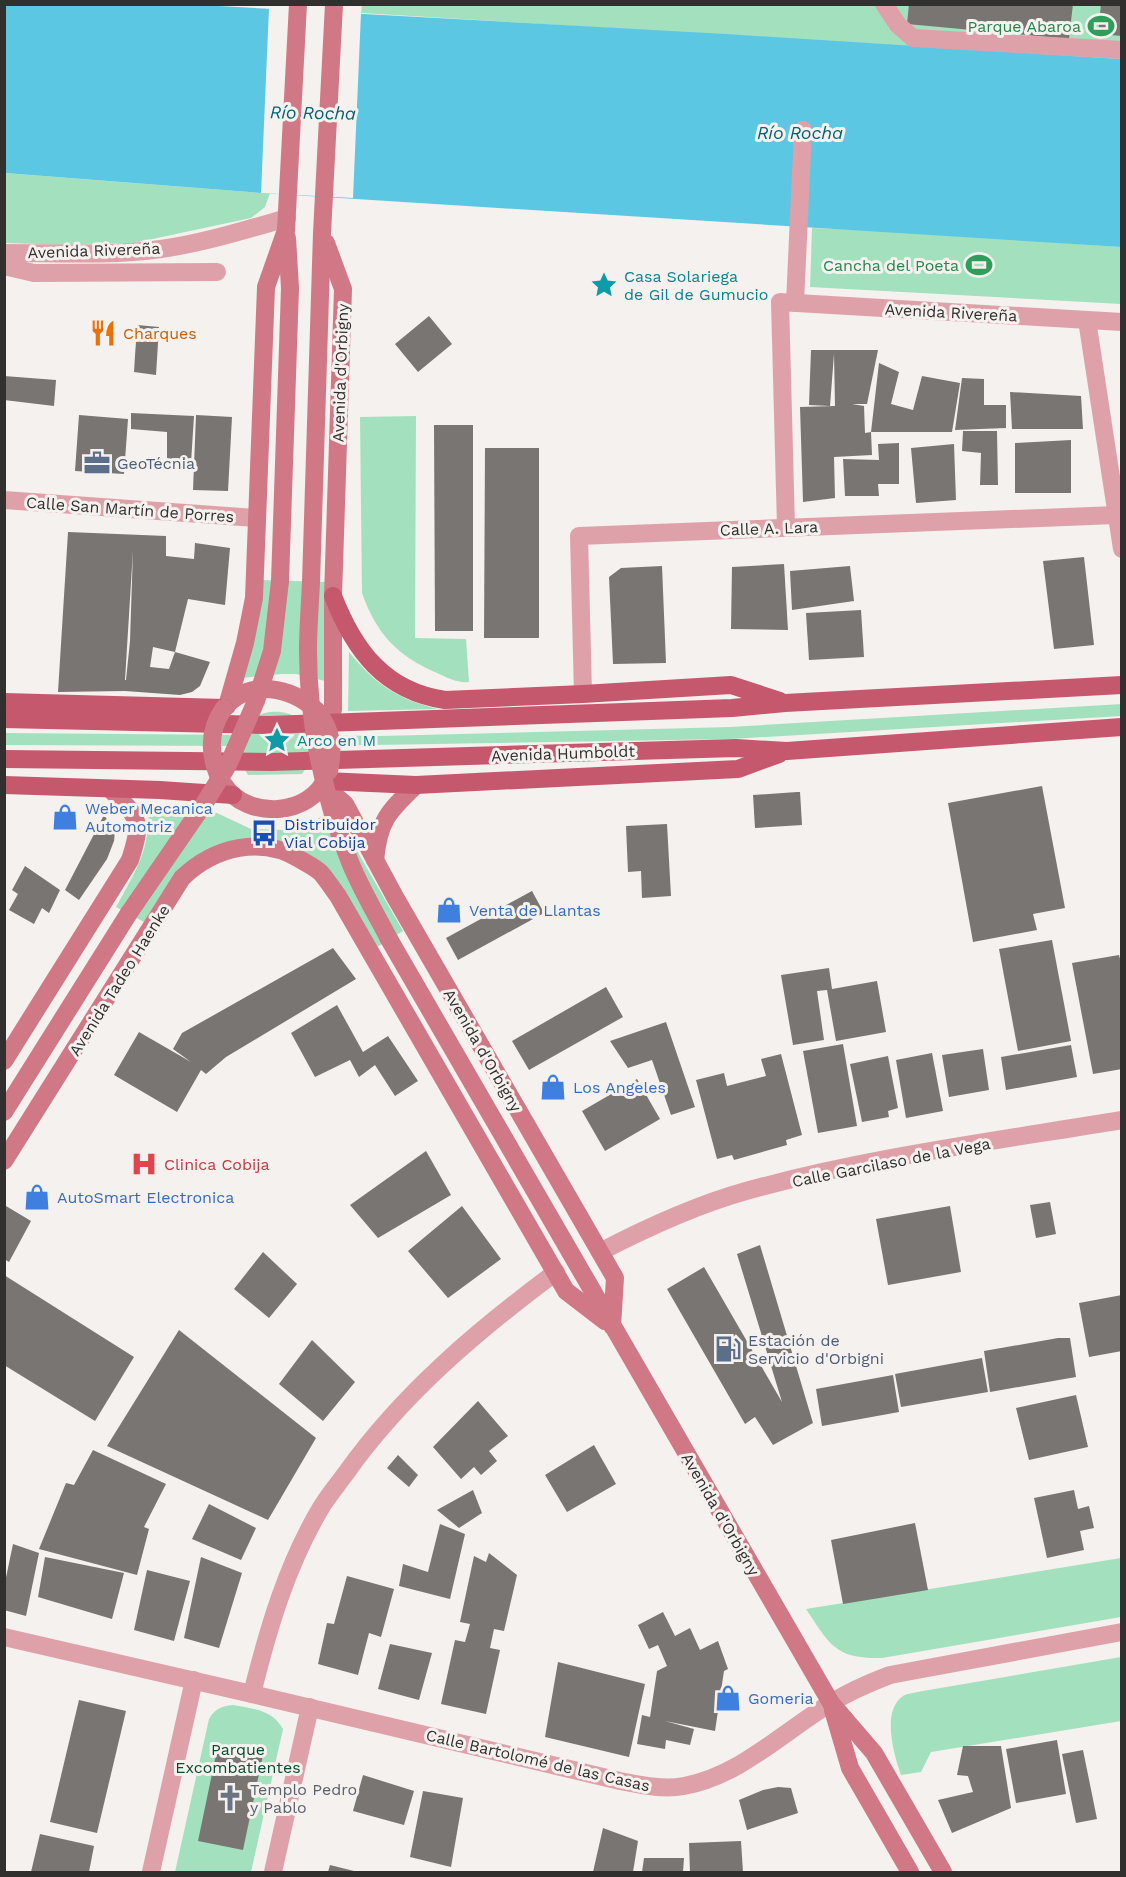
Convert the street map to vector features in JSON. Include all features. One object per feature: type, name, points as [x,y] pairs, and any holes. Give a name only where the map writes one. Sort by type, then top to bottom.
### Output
[{"type":"main road","points":[[4,1112],[129,913],[228,765],[256,701],[272,651],[280,581],[290,288],[286,224],[298,7]]},
{"type":"main road","name":"Avenida d'Orbigny","points":[[325,711],[333,596],[343,290],[322,233],[334,8]]},
{"type":"main road","points":[[4,702],[225,707],[246,693],[261,689],[292,692],[325,711],[325,721],[332,746],[325,779],[310,799],[300,804],[277,809],[250,805],[233,795],[218,775],[213,763],[212,736],[225,707],[245,643],[254,598],[266,288],[286,224]]},
{"type":"main road","points":[[322,233],[308,652],[312,715],[328,796],[350,861],[389,939],[612,1326]]},
{"type":"main road","points":[[333,596],[347,628],[364,655],[380,672],[417,693],[445,700],[731,685],[785,703]]},
{"type":"main road","points":[[4,719],[269,725],[732,708],[785,703],[1122,685]]},
{"type":"main road","name":"Avenida Humboldt","points":[[4,759],[272,762],[736,748],[787,752],[1122,727]]},
{"type":"main road","points":[[325,779],[417,785],[738,769],[787,752]]},
{"type":"main road","name":"Avenida d'Orbigny","points":[[325,779],[345,804],[615,1278],[612,1326]]},
{"type":"main road","points":[[4,785],[233,795]]},
{"type":"main road","points":[[375,860],[377,842],[389,811],[417,785]]},
{"type":"main road","points":[[4,1061],[130,860],[138,834],[136,821],[131,810],[110,789]]},
{"type":"main road","name":"Avenida Tadeo Haenke","points":[[4,1161],[182,878],[194,867],[225,851],[244,846],[267,847]]},
{"type":"main road","name":"Avenida d'Orbigny","points":[[267,847],[295,856],[320,872],[338,896],[566,1291],[612,1326],[831,1703],[874,1753],[943,1872]]},
{"type":"main road","name":"Avenida d'Orbigny","points":[[831,1703],[850,1767],[910,1872]]},
{"type":"street","points":[[884,4],[898,25],[913,38],[1122,50]]},
{"type":"street","points":[[786,527],[787,302],[803,130]]},
{"type":"street","name":"Avenida Rivereña","points":[[4,253],[131,252],[198,243],[286,224]]},
{"type":"street","name":"Avenida Rivereña","points":[[4,266],[34,273],[217,272]]},
{"type":"street","name":"Avenida Rivereña","points":[[787,302],[1122,322]]},
{"type":"street","points":[[1087,320],[1122,549]]},
{"type":"street","name":"Calle San Martín de Porres","points":[[4,500],[256,518]]},
{"type":"street","name":"Calle A. Lara","points":[[584,694],[579,536],[1116,515]]},
{"type":"street","name":"Calle Garcilaso de la Vega","points":[[600,1252],[696,1208],[746,1191],[856,1165],[1122,1120]]},
{"type":"street","points":[[252,1694],[268,1629],[292,1566],[322,1506],[364,1448],[405,1402],[450,1357],[501,1312],[556,1272]]},
{"type":"street","name":"Calle Bartolomé de las Casas","points":[[4,1637],[620,1781],[656,1787],[682,1787],[706,1781],[732,1769],[831,1703],[863,1685],[890,1675],[1122,1632]]},
{"type":"street","points":[[151,1872],[194,1680]]},
{"type":"street","points":[[273,1872],[310,1707]]},
{"type":"green space","points":[[362,4],[1121,5],[1121,59],[361,13]]},
{"type":"green space","points":[[4,173],[270,193],[265,207],[251,218],[134,243],[67,245],[5,243]]},
{"type":"green space","points":[[812,228],[908,232],[1121,247],[1121,304],[810,287]]},
{"type":"green space","points":[[416,416],[415,638],[466,639],[469,682],[445,677],[399,651],[381,631],[362,593],[360,417]]},
{"type":"green space","points":[[262,580],[326,582],[325,681],[296,674],[242,678]]},
{"type":"green space","points":[[349,652],[368,673],[388,689],[410,700],[438,709],[348,711]]},
{"type":"green space","points":[[1122,704],[1121,716],[731,739],[312,746],[309,764],[302,774],[248,775],[241,764],[238,746],[5,745],[5,733],[240,735],[252,719],[275,712],[298,719],[309,735],[380,736],[730,727]]},
{"type":"green space","points":[[148,806],[217,813],[251,829],[284,830],[312,822],[337,808],[356,849],[403,931],[377,947],[323,865],[219,846],[144,922],[116,907],[141,859],[147,835]]},
{"type":"green space","points":[[1121,1558],[1121,1617],[882,1658],[854,1656],[835,1647],[821,1632],[806,1609]]},
{"type":"green space","points":[[1121,1657],[1121,1721],[931,1752],[921,1772],[901,1775],[895,1756],[891,1722],[896,1703],[904,1695]]},
{"type":"green space","name":"Parque Excombatientes","points":[[233,1705],[268,1714],[279,1722],[283,1729],[251,1872],[175,1872],[209,1719],[219,1709]]},
{"type":"water","name":"Río Rocha","points":[[4,5],[200,5],[726,34],[1121,59],[1121,247],[261,193],[5,173]]},
{"type":"pier","points":[[269,8],[361,13],[353,198],[261,193]]},
{"type":"building","points":[[909,4],[1073,4],[1069,39],[907,24]]},
{"type":"building","points":[[1101,4],[1122,4],[1122,36],[1098,34]]},
{"type":"building","points":[[429,316],[452,344],[418,372],[395,344]]},
{"type":"building","points":[[137,325],[159,327],[156,375],[134,372]]},
{"type":"building","points":[[811,350],[878,350],[867,404],[852,404],[864,406],[865,433],[871,432],[872,455],[834,457],[835,498],[803,502],[800,407],[835,406],[834,354],[830,406],[809,405]]},
{"type":"building","points":[[879,363],[899,372],[891,404],[913,410],[922,376],[960,383],[952,432],[871,432]]},
{"type":"building","points":[[4,376],[56,380],[54,406],[4,400]]},
{"type":"building","points":[[962,378],[984,379],[984,405],[1006,405],[1006,428],[955,430]]},
{"type":"building","points":[[1010,392],[1081,396],[1083,429],[1012,429]]},
{"type":"building","points":[[131,413],[194,416],[191,463],[167,461],[167,432],[131,429]]},
{"type":"building","points":[[79,415],[128,419],[124,474],[75,471]]},
{"type":"building","points":[[196,415],[232,417],[228,491],[193,490]]},
{"type":"building","points":[[434,425],[473,425],[473,631],[435,631]]},
{"type":"building","points":[[963,431],[997,431],[998,485],[980,485],[981,453],[962,451]]},
{"type":"building","points":[[1071,440],[1071,493],[1015,493],[1015,443]]},
{"type":"building","points":[[899,443],[899,484],[878,484],[879,496],[845,496],[843,459],[879,460],[878,444]]},
{"type":"building","points":[[954,444],[956,500],[916,503],[911,448]]},
{"type":"building","points":[[485,448],[539,448],[539,638],[484,638]]},
{"type":"building","points":[[68,532],[166,536],[166,556],[194,559],[195,543],[230,548],[225,605],[188,599],[175,652],[210,662],[200,686],[192,692],[180,695],[125,691],[58,692]],"holes":[[[133,550],[130,641],[125,680]],[[153,647],[175,652],[169,669],[150,667]]]},
{"type":"building","points":[[1084,557],[1094,645],[1054,649],[1043,561]]},
{"type":"building","points":[[784,564],[788,630],[731,629],[732,567]]},
{"type":"building","points":[[662,566],[666,663],[613,664],[609,577],[621,568]]},
{"type":"building","points":[[850,566],[854,601],[792,610],[790,571]]},
{"type":"building","points":[[861,610],[864,657],[809,660],[806,613]]},
{"type":"building","points":[[1042,786],[1065,908],[1033,914],[1037,930],[973,942],[948,803]]},
{"type":"building","points":[[800,792],[802,825],[755,828],[753,795]]},
{"type":"building","points":[[104,815],[115,831],[114,841],[107,859],[79,900],[65,890]]},
{"type":"building","points":[[667,824],[671,896],[642,898],[641,871],[628,872],[626,826]]},
{"type":"building","points":[[25,866],[60,890],[49,913],[42,908],[34,924],[9,910],[18,894],[12,890]]},
{"type":"building","points":[[532,891],[544,913],[458,960],[446,938]]},
{"type":"building","points":[[1052,940],[1071,1041],[1018,1051],[999,949]]},
{"type":"building","points":[[333,948],[356,979],[226,1057],[206,1074],[201,1070],[177,1112],[114,1075],[139,1032],[191,1062],[173,1049],[182,1033]]},
{"type":"building","points":[[1119,955],[1122,967],[1122,1069],[1093,1074],[1072,963]]},
{"type":"building","points":[[829,968],[832,989],[877,981],[886,1032],[836,1041],[827,990],[817,991],[824,1040],[793,1045],[781,975]]},
{"type":"building","points":[[606,987],[623,1017],[529,1070],[512,1041]]},
{"type":"building","points":[[337,1005],[363,1052],[388,1036],[418,1081],[395,1096],[375,1065],[359,1077],[350,1060],[315,1077],[291,1033]]},
{"type":"building","points":[[666,1022],[695,1107],[671,1115],[652,1060],[628,1068],[610,1041]]},
{"type":"building","points":[[843,1044],[857,1126],[818,1133],[803,1051]]},
{"type":"building","points":[[1071,1045],[1077,1077],[1006,1090],[1001,1057]]},
{"type":"building","points":[[983,1049],[989,1090],[949,1097],[942,1055]]},
{"type":"building","points":[[932,1053],[943,1111],[906,1118],[896,1060]]},
{"type":"building","points":[[781,1054],[802,1135],[786,1140],[787,1145],[734,1160],[732,1155],[717,1159],[696,1080],[724,1073],[727,1086],[766,1076],[761,1059]]},
{"type":"building","points":[[888,1056],[898,1108],[888,1111],[889,1117],[862,1122],[850,1064]]},
{"type":"building","points":[[637,1079],[660,1119],[605,1151],[582,1111]]},
{"type":"building","points":[[426,1151],[451,1195],[378,1238],[350,1205]]},
{"type":"building","points":[[1050,1202],[1056,1234],[1036,1238],[1030,1205]]},
{"type":"building","points":[[6,1206],[31,1221],[9,1262],[4,1259],[4,1210]]},
{"type":"building","points":[[462,1206],[501,1259],[448,1298],[408,1251]]},
{"type":"building","points":[[950,1206],[961,1272],[888,1285],[876,1219]]},
{"type":"building","points":[[760,1245],[813,1423],[773,1445],[755,1417],[745,1424],[667,1289],[704,1267],[782,1402],[737,1254]]},
{"type":"building","points":[[263,1252],[297,1284],[269,1318],[234,1289]]},
{"type":"building","points":[[4,1275],[134,1357],[95,1421],[4,1365]]},
{"type":"building","points":[[1122,1295],[1122,1351],[1089,1357],[1079,1303]]},
{"type":"building","points":[[179,1330],[316,1438],[268,1520],[107,1446]]},
{"type":"building","points":[[1070,1338],[1076,1377],[990,1392],[984,1351]]},
{"type":"building","points":[[312,1340],[355,1382],[323,1421],[279,1384]]},
{"type":"building","points":[[982,1358],[988,1392],[901,1407],[895,1374]]},
{"type":"building","points":[[893,1375],[899,1412],[822,1426],[816,1389]]},
{"type":"building","points":[[1076,1395],[1088,1447],[1029,1460],[1016,1408]]},
{"type":"building","points":[[478,1401],[508,1436],[489,1451],[497,1461],[481,1475],[474,1467],[461,1479],[433,1447]]},
{"type":"building","points":[[594,1445],[616,1484],[567,1512],[545,1475]]},
{"type":"building","points":[[93,1450],[166,1484],[144,1527],[149,1529],[137,1575],[39,1549],[66,1483],[74,1485]]},
{"type":"building","points":[[398,1455],[418,1475],[409,1487],[387,1468]]},
{"type":"building","points":[[473,1490],[482,1513],[459,1528],[437,1510]]},
{"type":"building","points":[[1074,1490],[1078,1509],[1089,1506],[1094,1528],[1080,1531],[1084,1550],[1047,1558],[1034,1498]]},
{"type":"building","points":[[209,1504],[256,1528],[241,1560],[192,1539]]},
{"type":"building","points":[[915,1523],[928,1590],[843,1604],[831,1540]]},
{"type":"building","points":[[440,1524],[465,1534],[450,1599],[399,1586],[403,1564],[428,1572]]},
{"type":"building","points":[[13,1544],[39,1553],[26,1616],[4,1610],[4,1587]]},
{"type":"building","points":[[489,1553],[517,1575],[504,1631],[494,1629],[490,1648],[500,1650],[486,1714],[441,1704],[455,1640],[465,1642],[470,1624],[460,1622],[474,1556],[486,1562]]},
{"type":"building","points":[[45,1557],[124,1573],[112,1619],[38,1597]]},
{"type":"building","points":[[201,1557],[242,1573],[219,1648],[184,1638]]},
{"type":"building","points":[[147,1570],[190,1581],[174,1641],[134,1630]]},
{"type":"building","points":[[347,1576],[394,1589],[381,1637],[369,1633],[358,1675],[318,1664],[327,1623],[334,1624]]},
{"type":"building","points":[[663,1612],[675,1636],[690,1628],[700,1650],[718,1641],[728,1669],[724,1671],[715,1731],[665,1721],[694,1729],[690,1745],[666,1740],[665,1749],[637,1744],[642,1715],[650,1717],[657,1671],[667,1666],[658,1645],[649,1649],[638,1625]]},
{"type":"building","points":[[390,1644],[432,1653],[419,1700],[378,1689]]},
{"type":"building","points":[[558,1662],[645,1684],[629,1757],[545,1737]]},
{"type":"building","points":[[79,1700],[126,1711],[97,1833],[50,1822]]},
{"type":"building","points":[[1057,1740],[1066,1794],[1016,1803],[1006,1749]]},
{"type":"building","name":"Templo Pedro y Pablo","points":[[218,1745],[263,1755],[243,1850],[198,1841]]},
{"type":"building","points":[[963,1746],[1001,1746],[1011,1808],[952,1833],[938,1800],[973,1792],[968,1776],[957,1775]]},
{"type":"building","points":[[1083,1750],[1097,1819],[1076,1823],[1062,1754]]},
{"type":"building","points":[[363,1775],[414,1791],[404,1825],[353,1811]]},
{"type":"building","points":[[778,1787],[791,1788],[798,1813],[747,1830],[739,1800],[763,1790]]},
{"type":"building","points":[[423,1791],[463,1798],[451,1867],[410,1857]]},
{"type":"building","points":[[603,1828],[638,1841],[633,1872],[593,1872]]},
{"type":"building","points":[[40,1834],[94,1846],[89,1872],[31,1872]]},
{"type":"building","points":[[741,1841],[743,1872],[690,1872],[689,1843]]},
{"type":"building","points":[[644,1858],[684,1858],[683,1872],[642,1872]]},
{"type":"building","points":[[330,1865],[358,1872],[328,1872]]},
{"type":"place","name":"Parque Abaroa","points":[[1101,26]]},
{"type":"place","name":"Cancha del Poeta","points":[[979,265]]},
{"type":"place","name":"Casa Solariega de Gil de Gumucio","points":[[604,285]]},
{"type":"place","name":"Charques","points":[[103,333]]},
{"type":"place","name":"GeoTécnia","points":[[97,463]]},
{"type":"place","name":"Arco en M","points":[[277,740]]},
{"type":"place","name":"Weber Mecanica Automotriz","points":[[65,817]]},
{"type":"place","name":"Distribuidor Vial Cobija","points":[[264,833]]},
{"type":"place","name":"Venta de Llantas","points":[[449,910]]},
{"type":"place","name":"Los Angeles","points":[[553,1087]]},
{"type":"place","name":"Clinica Cobija","points":[[144,1164]]},
{"type":"place","name":"AutoSmart Electronica","points":[[37,1197]]},
{"type":"place","name":"Estación de Servicio d'Orbigni","points":[[728,1349]]},
{"type":"place","name":"Gomeria","points":[[728,1698]]},
{"type":"place","name":"Templo Pedro y Pablo","points":[[230,1798]]}]
